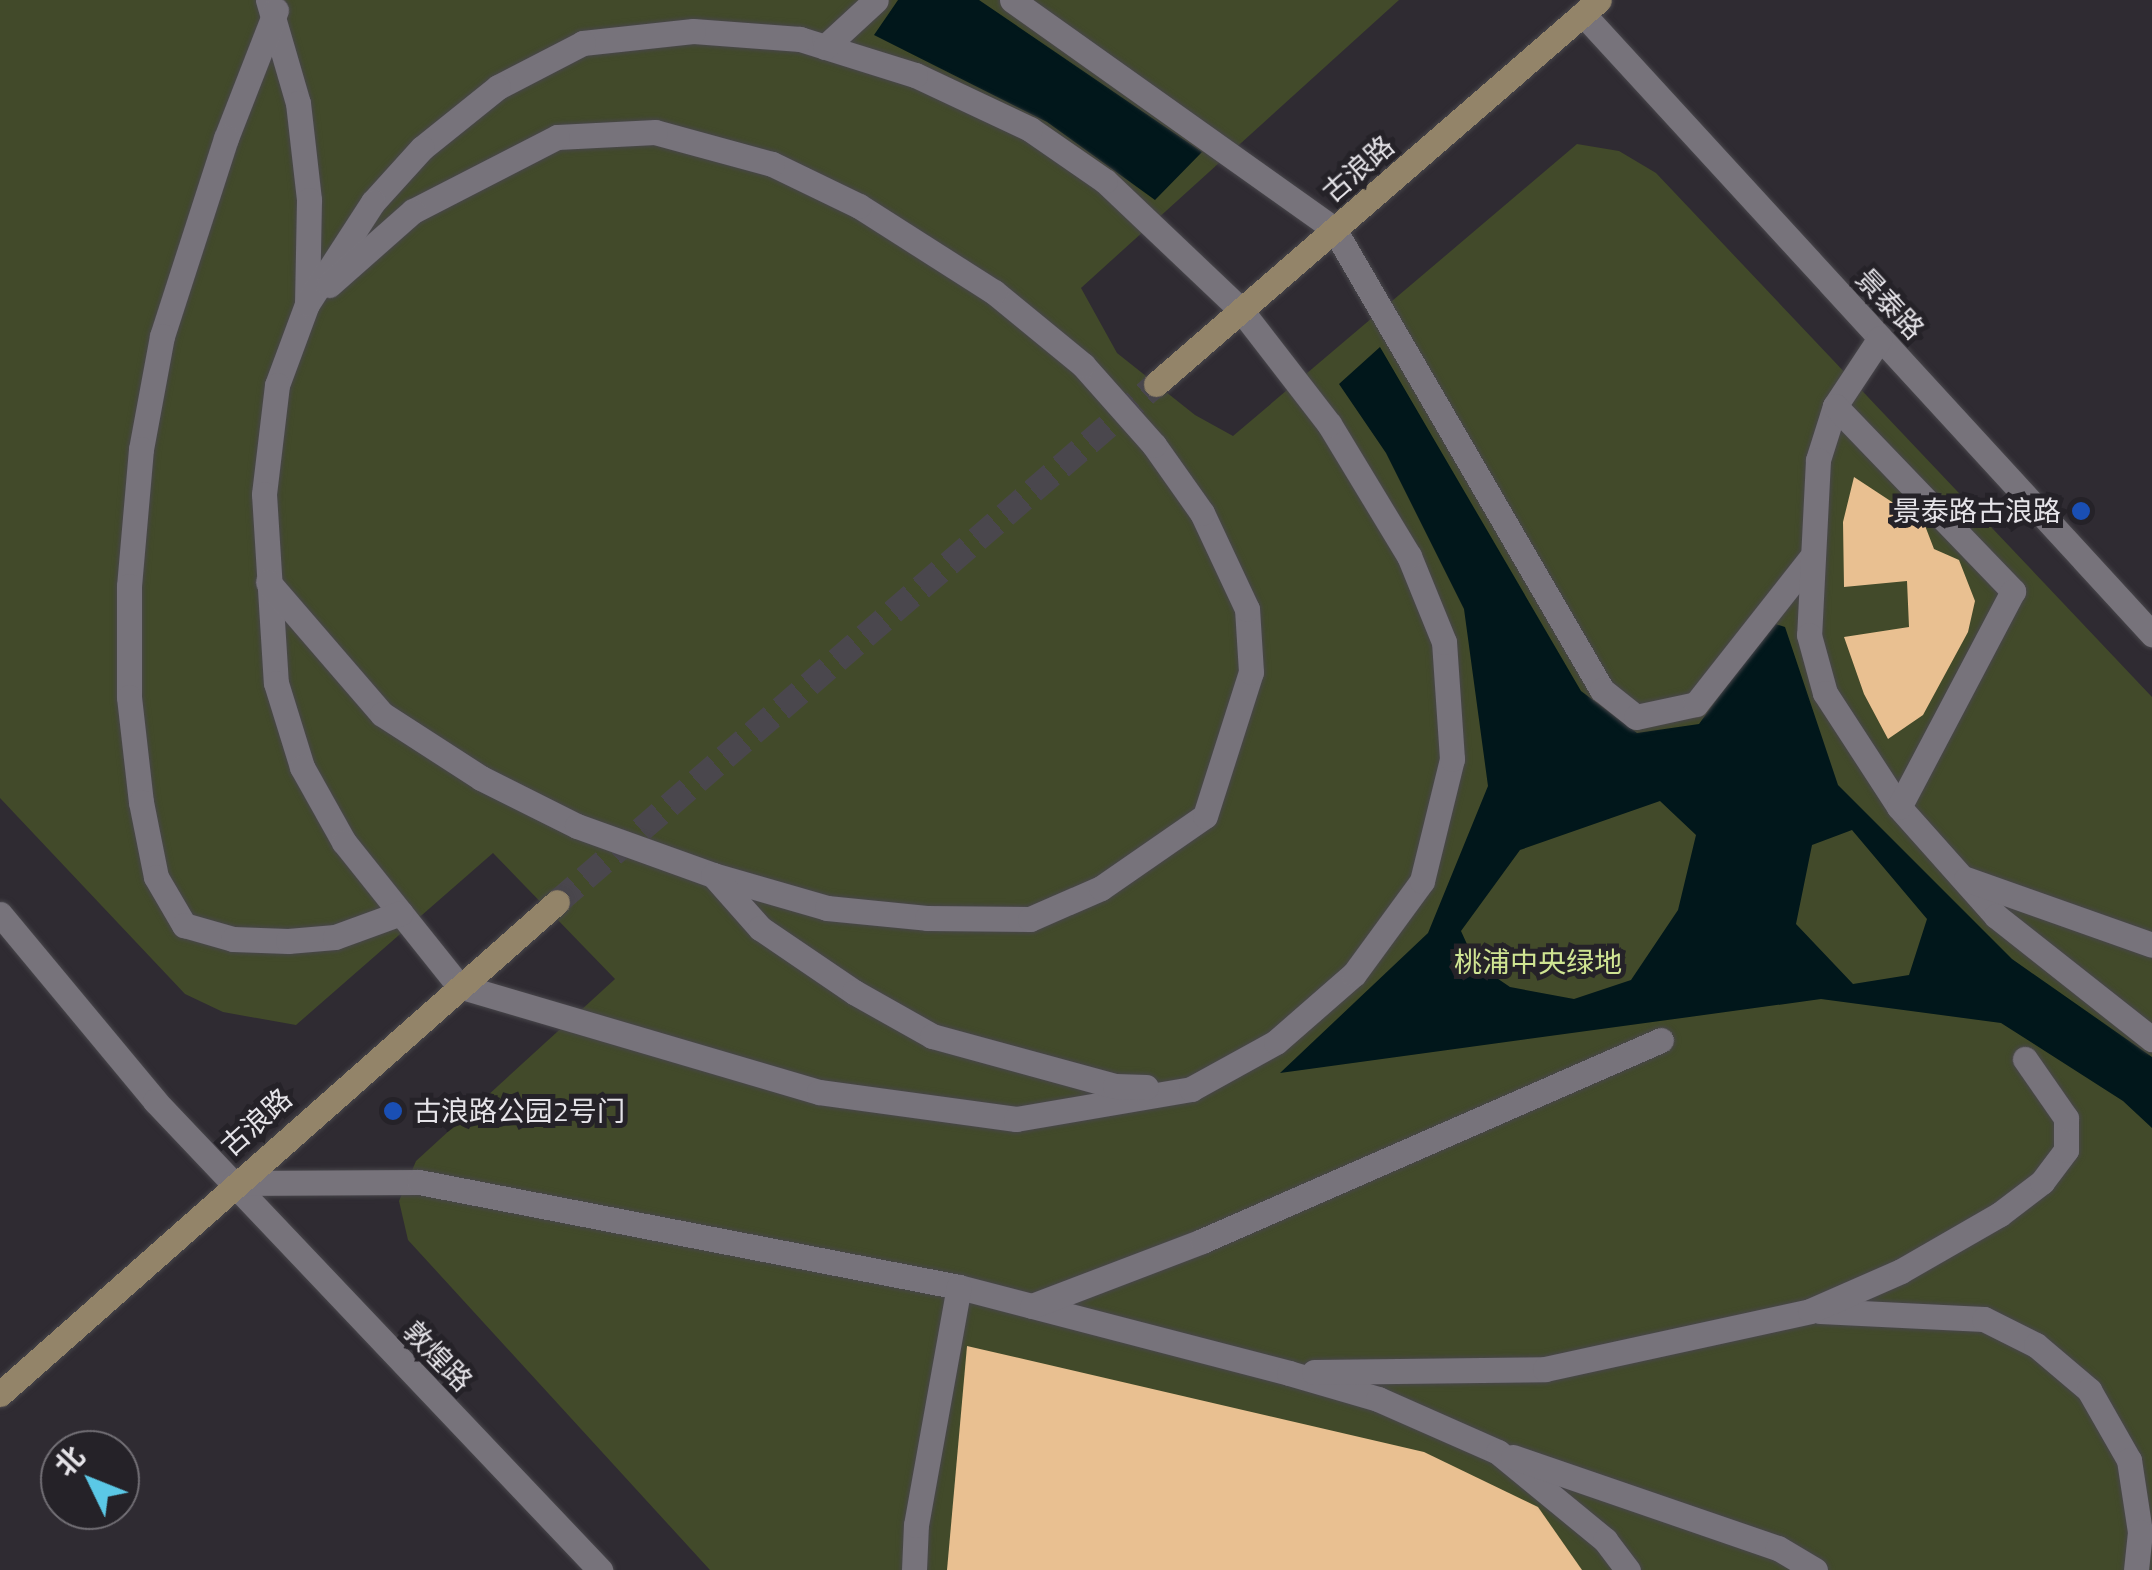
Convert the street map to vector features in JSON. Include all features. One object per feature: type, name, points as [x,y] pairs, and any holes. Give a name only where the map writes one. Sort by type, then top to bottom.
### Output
[{"type":"main road","name":"古浪路","points":[[1156,384],[1591,7]]},
{"type":"main road","name":"古浪路","points":[[0,1394],[232,1183],[557,902]]},
{"type":"street","points":[[825,47],[876,0]]},
{"type":"street","points":[[1012,0],[1334,230],[1602,690],[1636,718],[1696,704],[1811,558]]},
{"type":"street","points":[[274,5],[298,104],[309,200],[307,304]]},
{"type":"street","points":[[274,5],[162,336],[141,449],[129,586],[129,697],[141,802],[156,877],[184,926],[233,938],[288,941],[336,938],[401,913]]},
{"type":"street","name":"景泰路","points":[[1591,7],[1880,338],[2152,634]]},
{"type":"street","points":[[693,31],[825,47],[915,75],[1030,129],[1105,181],[1241,310],[1328,424],[1409,556],[1444,642],[1452,758],[1422,881],[1354,974],[1276,1042],[1191,1090],[1016,1119],[819,1092],[459,986],[344,842],[302,768],[276,683],[264,494],[277,385],[307,304],[372,202],[422,148],[498,87],[583,43],[693,31]]},
{"type":"street","points":[[268,582],[382,714],[481,778],[577,826],[712,875],[827,908],[1030,919],[1100,888],[1205,816],[1251,672],[1247,609],[1202,513],[1154,444],[1084,365],[1009,304],[859,206],[772,164],[655,132],[557,138],[413,211],[307,304]]},
{"type":"street","points":[[1880,338],[1835,406],[1818,460],[1810,636],[1826,694],[1899,807],[1996,916],[2152,1039]]},
{"type":"street","points":[[1835,406],[2013,592],[1899,807]]},
{"type":"street","points":[[712,875],[760,928],[854,992],[932,1036],[1115,1086],[1191,1090]]},
{"type":"street","points":[[1961,877],[2152,945]]},
{"type":"street","name":"敦煌路","points":[[0,914],[155,1102],[600,1570]]},
{"type":"street","points":[[1032,1306],[1202,1241],[1661,1040]]},
{"type":"street","points":[[1290,1373],[1545,1368],[1810,1311],[1901,1272],[2042,1182],[2066,1150],[2066,1118],[2025,1059]]},
{"type":"street","points":[[232,1183],[418,1182],[959,1287],[1378,1399],[1498,1452],[1778,1548],[1815,1570]]},
{"type":"street","points":[[914,1570],[916,1524],[959,1287]]},
{"type":"street","points":[[1810,1311],[1984,1319],[2036,1345],[2089,1390],[2129,1460],[2140,1532],[2136,1570]]},
{"type":"street","points":[[1498,1452],[1605,1540],[1628,1570]]},
{"type":"green space","name":"桃浦中央绿地","points":[[0,0],[1399,0],[1081,288],[1117,353],[1195,415],[1233,436],[1577,144],[1619,151],[1656,173],[2152,697],[2152,1570],[710,1570],[408,1240],[399,1201],[416,1161],[615,979],[493,853],[296,1025],[223,1012],[185,994],[0,798]]},
{"type":"water","points":[[898,0],[979,0],[1202,152],[1155,200],[1047,122],[874,35]]},
{"type":"water","points":[[1380,347],[1581,691],[1637,733],[1699,724],[1772,623],[1785,627],[1838,785],[2012,959],[2152,1057],[2152,1128],[2123,1101],[2001,1023],[1821,999],[1280,1073],[1428,933],[1488,786],[1464,609],[1386,453],[1339,384]],"holes":[[[1660,801],[1696,835],[1678,910],[1631,980],[1574,999],[1510,987],[1476,964],[1461,931],[1520,850]],[[1852,830],[1927,919],[1909,975],[1853,984],[1796,924],[1812,845]]]},
{"type":"building","points":[[1854,477],[1924,523],[1934,549],[1959,560],[1975,601],[1968,632],[1923,715],[1888,739],[1864,694],[1844,637],[1909,627],[1907,581],[1844,587],[1843,522]]},
{"type":"building","points":[[967,1346],[1424,1452],[1538,1507],[1582,1570],[947,1570]]},
{"type":"tunnel","points":[[557,902],[1156,384]]},
{"type":"place","name":"景泰路古浪路","points":[[2081,511]]},
{"type":"place","name":"古浪路公园2号门","points":[[393,1111]]}]
